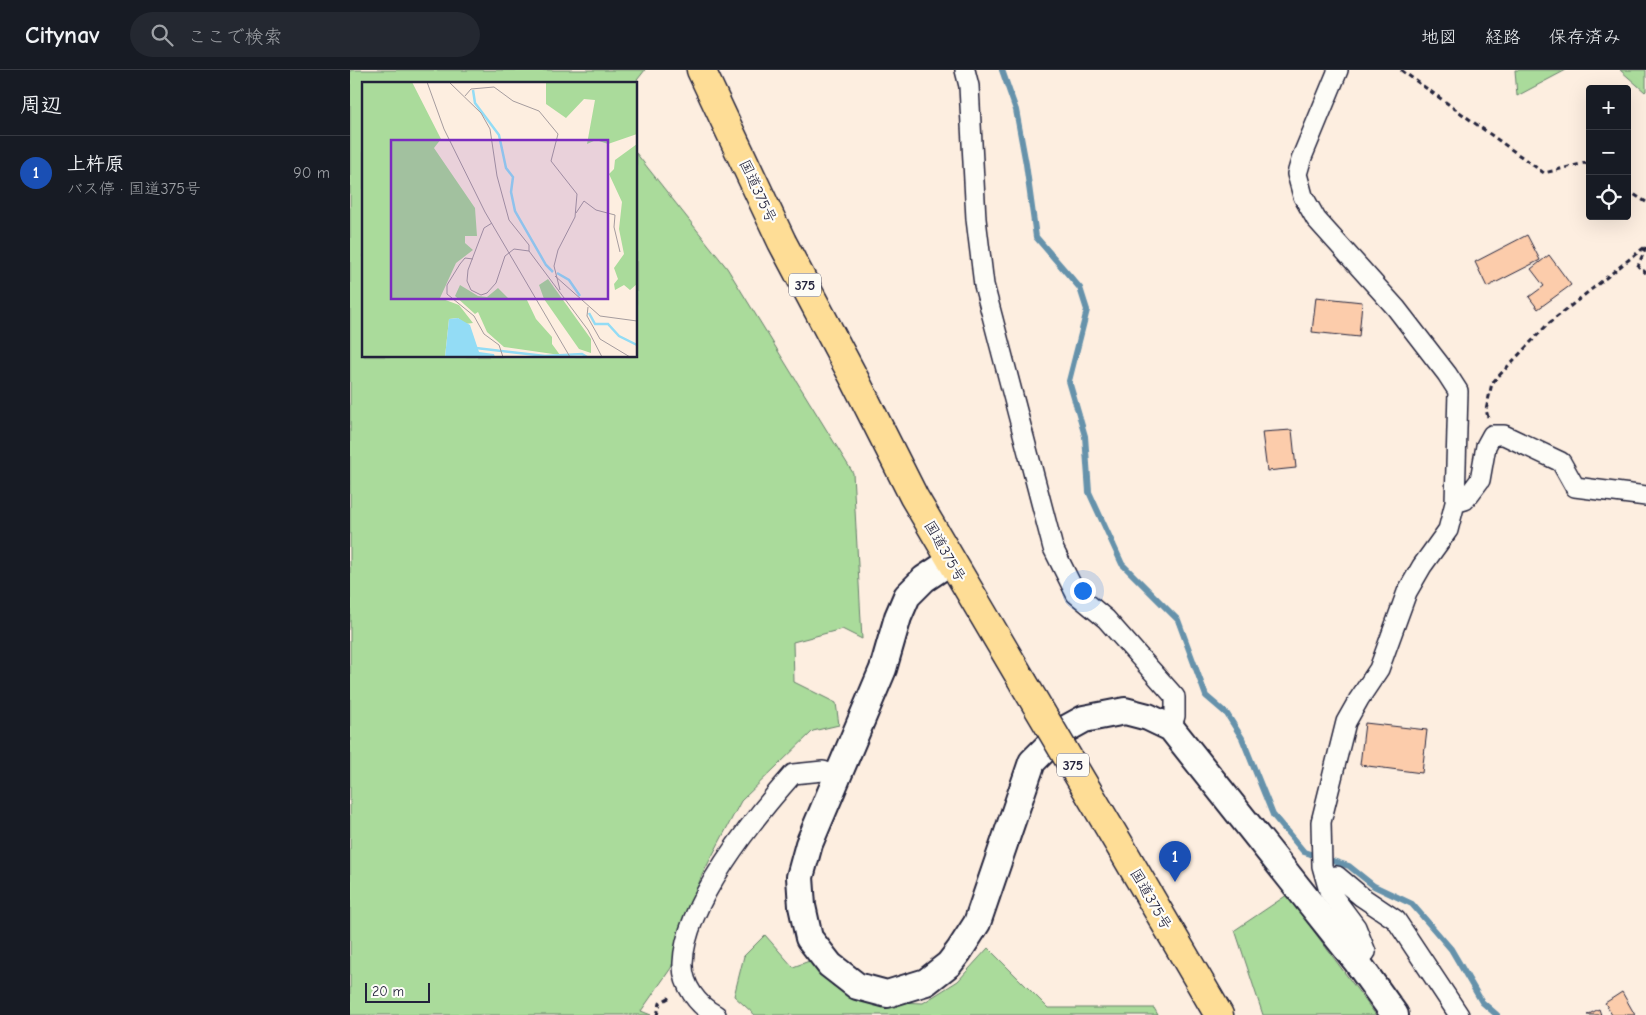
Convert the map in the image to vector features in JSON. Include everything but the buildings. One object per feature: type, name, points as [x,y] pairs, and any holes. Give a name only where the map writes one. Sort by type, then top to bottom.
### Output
[{"type":"highway","name":"国道375号","points":[[701,70],[782,242],[854,378],[914,498],[1219,1015]]},
{"type":"street","points":[[965,70],[969,86],[976,219],[984,285],[1053,548],[1076,594],[1106,619],[1174,697],[1174,716],[1171,728]]},
{"type":"street","points":[[1338,70],[1302,156],[1297,174],[1303,196],[1316,219],[1396,308],[1458,391],[1454,503],[1448,530],[1422,566],[1407,592],[1379,669],[1346,722],[1321,822],[1321,847],[1324,872],[1329,891],[1356,927],[1366,952],[1357,962]]},
{"type":"street","points":[[1454,503],[1465,500],[1480,480],[1486,446],[1492,435],[1504,435],[1561,462],[1575,487],[1646,496]]},
{"type":"street","points":[[951,561],[924,579],[907,596],[898,617],[883,669],[809,844],[800,877],[802,906],[808,938],[830,965],[857,986],[887,994],[926,982],[949,964],[960,951],[977,923],[1032,762],[1064,730],[1084,719],[1125,711],[1148,717],[1171,728],[1357,962],[1395,1015]]},
{"type":"street","points":[[716,1015],[705,1010],[687,986],[683,964],[688,933],[706,893],[762,809],[793,774],[823,770],[838,776]]},
{"type":"street","points":[[1324,872],[1337,876],[1362,897],[1396,920],[1459,1015]]},
{"type":"path","points":[[1401,70],[1544,173],[1586,164]]},
{"type":"path","points":[[1631,193],[1646,202]]},
{"type":"path","points":[[1646,246],[1638,266],[1646,273]]},
{"type":"path","points":[[1492,435],[1486,410],[1492,383],[1548,324],[1646,246]]},
{"type":"green space","points":[[350,70],[645,70],[636,82],[362,82],[362,358],[638,358],[638,156],[727,268],[853,473],[862,639],[842,629],[793,642],[794,682],[836,703],[839,725],[813,731],[741,801],[701,877],[671,968],[641,1011],[651,1015],[350,1015]]},
{"type":"green space","points":[[1515,70],[1566,70],[1517,96]]},
{"type":"green space","points":[[1620,70],[1646,70],[1646,91],[1645,92]]},
{"type":"green space","points":[[1287,895],[1376,1015],[1263,1015],[1235,930]]},
{"type":"green space","points":[[765,935],[793,967],[812,960],[832,985],[868,1001],[923,1003],[958,981],[988,948],[1048,1008],[1154,1008],[1158,1015],[755,1015],[734,996],[744,956]]},
{"type":"waterway","points":[[1002,70],[1016,110],[1036,237],[1080,288],[1087,310],[1069,381],[1085,436],[1089,492],[1122,564],[1178,620],[1206,696],[1227,714],[1242,738],[1273,815],[1304,852],[1349,866],[1374,886],[1412,904],[1451,949],[1482,1002],[1497,1015]]},
{"type":"place","name":"上杵原","points":[[1175,882]]}]
